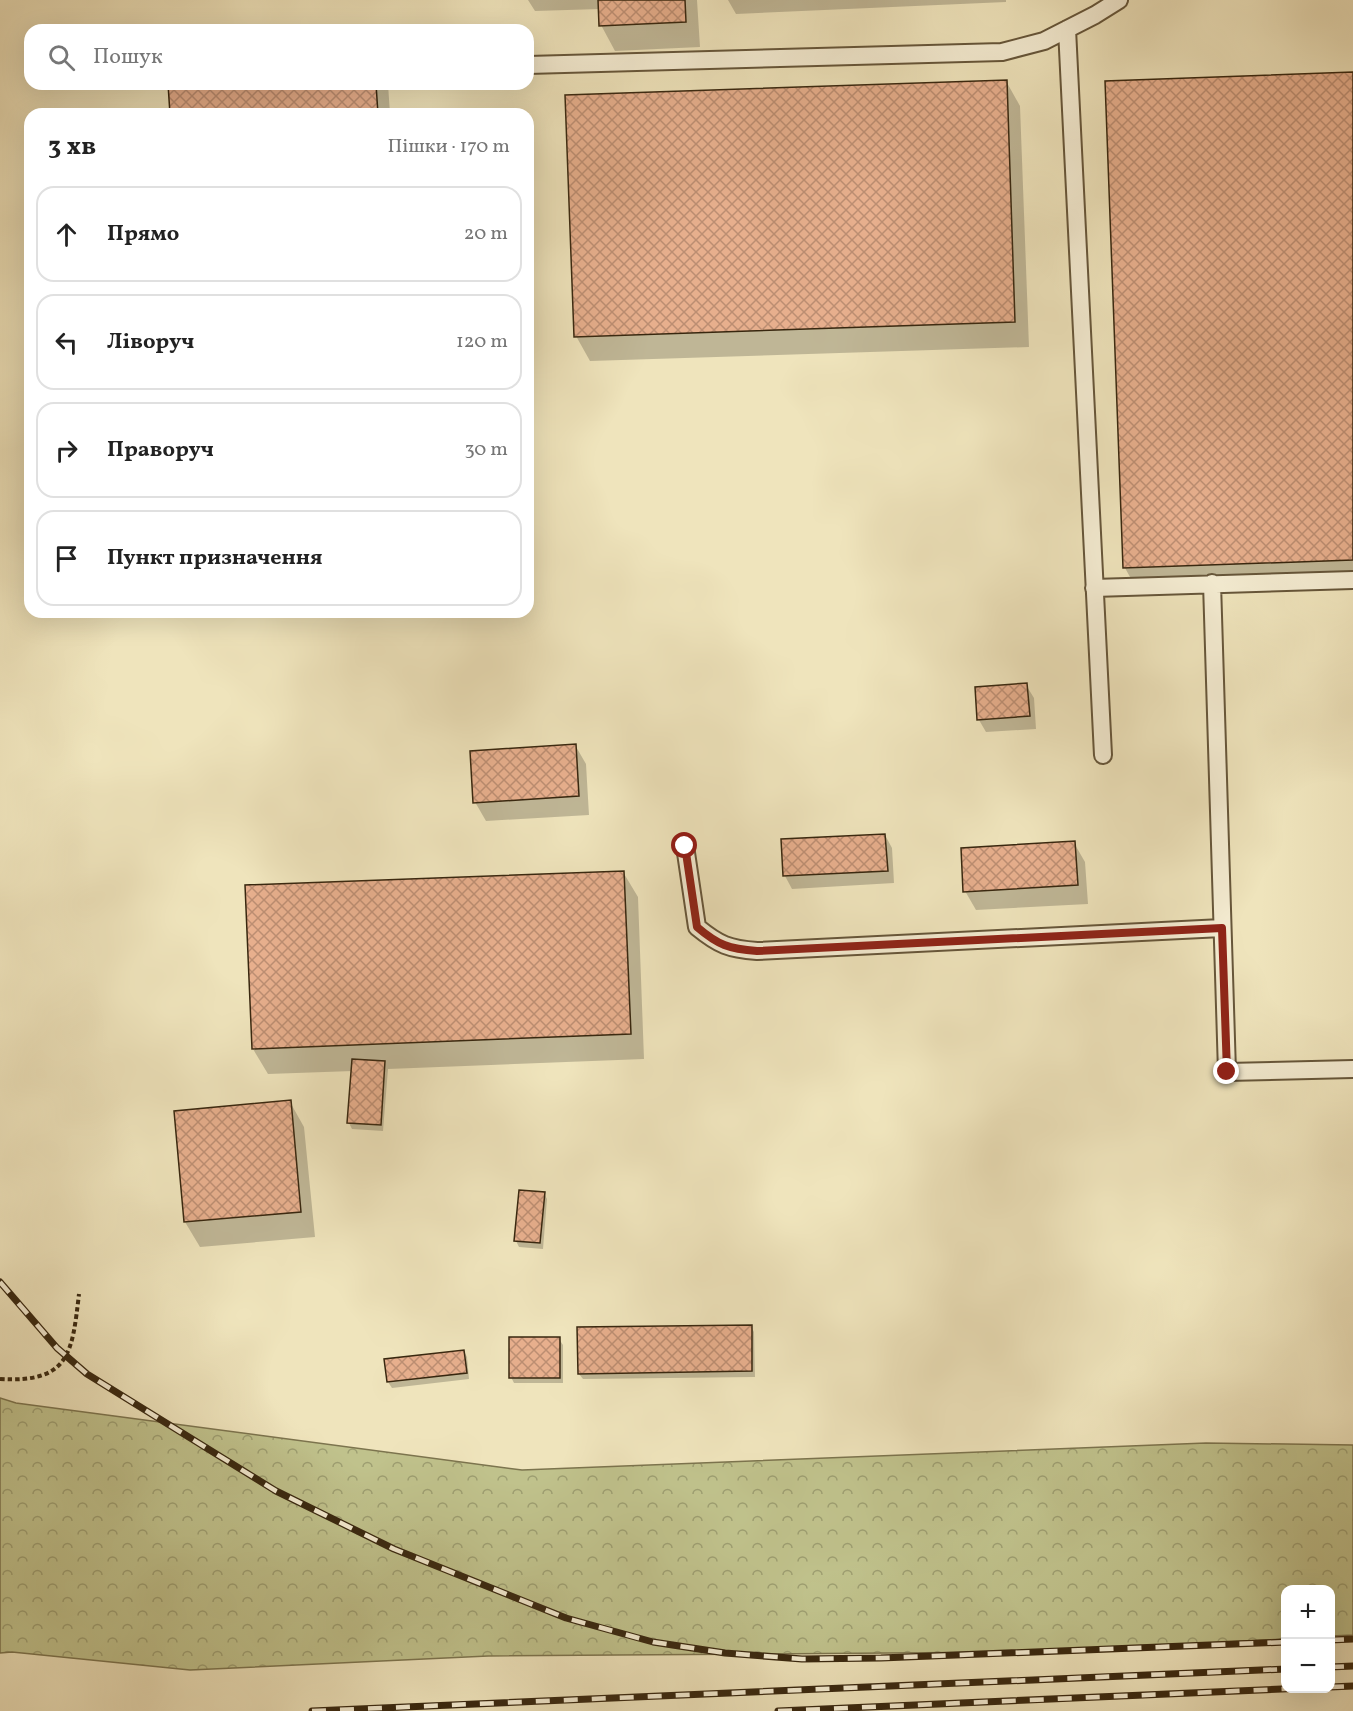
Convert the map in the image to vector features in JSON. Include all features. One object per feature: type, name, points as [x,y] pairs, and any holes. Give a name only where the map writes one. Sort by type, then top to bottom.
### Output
[{"type":"lane","points":[[534,65],[1002,52],[1044,41],[1119,0]]},
{"type":"lane","points":[[1067,29],[1103,755]]},
{"type":"lane","points":[[1094,588],[1353,580]]},
{"type":"lane","points":[[1212,583],[1227,1072],[1353,1069]]},
{"type":"lane","points":[[685,846],[697,927],[711,939],[733,949],[757,951],[1222,928]]},
{"type":"path","points":[[0,1379],[21,1381],[55,1371],[67,1357],[75,1327],[79,1294]]},
{"type":"green space","points":[[0,1398],[16,1403],[522,1470],[1206,1443],[1353,1445],[1353,1635],[1335,1636],[1335,1585],[1281,1585],[1281,1639],[1026,1652],[488,1656],[190,1670],[12,1652],[0,1653]]},
{"type":"building","points":[[598,0],[685,0],[686,22],[599,26]]},
{"type":"building","points":[[1353,72],[1353,560],[1123,568],[1105,81]]},
{"type":"building","points":[[1007,80],[1015,322],[574,337],[565,95]]},
{"type":"building","points":[[168,90],[376,90],[378,108],[170,108]]},
{"type":"building","points":[[1027,683],[1030,716],[977,720],[975,687]]},
{"type":"building","points":[[576,744],[579,796],[473,803],[470,751]]},
{"type":"building","points":[[885,834],[888,871],[783,876],[781,839]]},
{"type":"building","points":[[1075,841],[1078,885],[963,892],[961,848]]},
{"type":"building","points":[[624,871],[631,1034],[252,1049],[245,885]]},
{"type":"building","points":[[352,1059],[385,1061],[381,1125],[347,1123]]},
{"type":"building","points":[[291,1100],[301,1212],[184,1222],[174,1111]]},
{"type":"building","points":[[519,1190],[545,1192],[540,1243],[514,1241]]},
{"type":"building","points":[[752,1325],[752,1371],[578,1374],[577,1327]]},
{"type":"building","points":[[509,1337],[560,1337],[560,1378],[509,1378]]},
{"type":"building","points":[[464,1350],[467,1373],[387,1382],[384,1359]]},
{"type":"railway","points":[[0,1282],[57,1348],[87,1374],[276,1491],[394,1549],[566,1618],[653,1642],[725,1653],[802,1659],[1281,1642]]},
{"type":"railway","points":[[1335,1640],[1353,1639]]},
{"type":"railway","points":[[1335,1667],[1353,1666]]},
{"type":"railway","points":[[312,1711],[1281,1669]]},
{"type":"railway","points":[[1335,1687],[1353,1686]]},
{"type":"railway","points":[[778,1711],[1281,1689]]},
{"type":"route","points":[[685,846],[697,927],[711,939],[733,949],[757,951],[1222,928],[1227,1072]]}]
